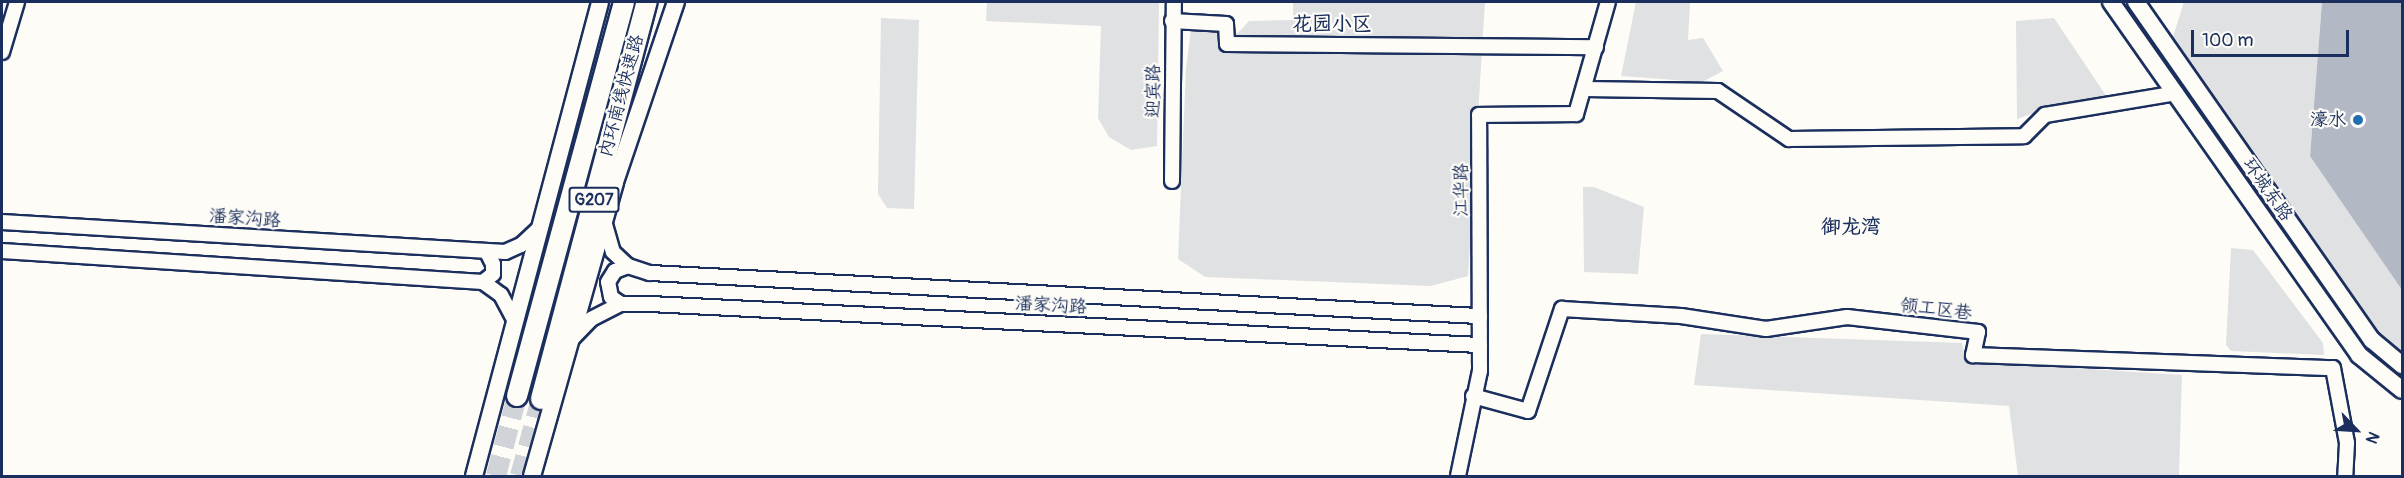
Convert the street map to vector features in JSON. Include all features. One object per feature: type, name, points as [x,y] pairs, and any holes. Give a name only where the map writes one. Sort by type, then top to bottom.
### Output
[{"type":"highway","name":"内环南线快速路","points":[[517,396],[624,2]]},
{"type":"highway","name":"内环南线快速路","points":[[541,399],[647,2]]},
{"type":"main road","points":[[474,477],[600,2]]},
{"type":"main road","points":[[532,477],[604,221],[676,2]]},
{"type":"main road","name":"环城东路","points":[[2111,2],[2359,355],[2403,390]]},
{"type":"main road","name":"环城东路","points":[[2136,2],[2372,340],[2403,365]]},
{"type":"main road","points":[[558,160],[580,165]]},
{"type":"street","points":[[2,52],[17,2]]},
{"type":"street","name":"迎宾路","points":[[1172,181],[1174,2]]},
{"type":"street","name":"江华路","points":[[1458,477],[1480,371],[1479,115],[1576,114],[1608,2]]},
{"type":"street","points":[[1172,21],[1226,24],[1227,44],[1596,47]]},
{"type":"street","points":[[1585,89],[1718,91],[1789,139],[2024,136],[2045,115],[2176,93]]},
{"type":"street","points":[[604,221],[613,252],[628,266],[615,271],[608,282],[610,297],[621,304]]},
{"type":"street","name":"潘家沟路","points":[[2,222],[486,252],[505,252],[521,245],[540,227]]},
{"type":"street","points":[[2,251],[483,282],[501,295],[515,321]]},
{"type":"street","points":[[483,282],[493,274],[493,264],[486,252]]},
{"type":"street","name":"潘家沟路","points":[[628,266],[650,273],[1480,316]]},
{"type":"street","name":"潘家沟路","points":[[570,341],[591,319],[621,304],[1480,345]]},
{"type":"street","name":"领工区巷","points":[[1473,396],[1528,411],[1562,309],[1681,316],[1766,329],[1847,317],[1978,332],[1973,355],[2333,368],[2347,443],[2345,477]]},
{"type":"shaded area","points":[[987,2],[1159,2],[1157,146],[1131,150],[1109,137],[1098,118],[1101,26],[986,21]]},
{"type":"shaded area","points":[[1293,2],[1485,2],[1468,276],[1431,286],[1205,277],[1178,259],[1186,68],[1191,30],[1238,33],[1249,21],[1293,20]]},
{"type":"shaded area","points":[[1636,2],[1690,2],[1688,40],[1703,38],[1723,71],[1702,82],[1621,76]]},
{"type":"shaded area","points":[[2184,2],[2322,2],[2310,155],[2402,290],[2402,365],[2372,340],[2169,49]]},
{"type":"shaded area","name":"濠水","points":[[2322,2],[2402,2],[2402,290],[2310,156]]},
{"type":"shaded area","points":[[881,18],[919,20],[914,209],[887,208],[878,194]]},
{"type":"shaded area","points":[[2054,18],[2109,100],[2071,101],[2017,119],[2016,21]]},
{"type":"shaded area","points":[[1583,187],[1594,187],[1644,207],[1638,274],[1584,272]]},
{"type":"shaded area","points":[[2231,248],[2253,250],[2323,343],[2324,355],[2231,351],[2226,345]]},
{"type":"shaded area","points":[[1701,334],[1962,343],[1965,361],[2182,375],[2179,476],[2018,476],[2009,406],[1694,385]]},
{"type":"tunnel","points":[[496,476],[517,396]]},
{"type":"tunnel","points":[[520,476],[541,399]]},
{"type":"place","name":"濠水","points":[[2358,120]]},
{"type":"district","name":"花园小区","points":[[1332,23]]},
{"type":"district","name":"御龙湾","points":[[1851,226]]}]
